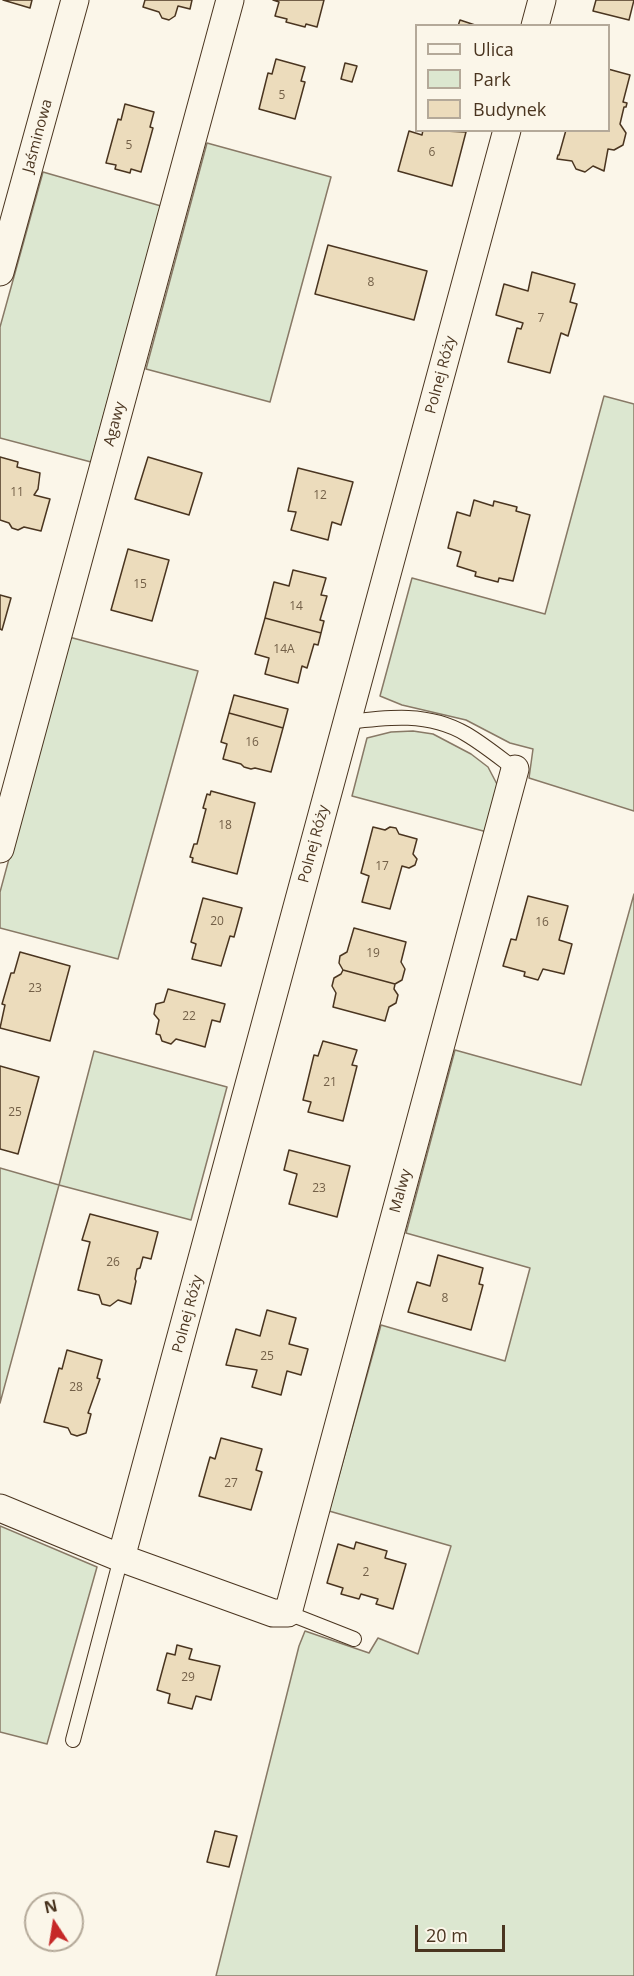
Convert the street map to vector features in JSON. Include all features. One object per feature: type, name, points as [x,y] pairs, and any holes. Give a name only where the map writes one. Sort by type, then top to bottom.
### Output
[{"type":"street","name":"Jaśminowa","points":[[0,272],[75,0]]},
{"type":"street","name":"Agawy","points":[[0,849],[230,0]]},
{"type":"street","points":[[536,24],[542,0]]},
{"type":"street","name":"Polnej Róży","points":[[122,1558],[506,132]]},
{"type":"street","name":"Malwy","points":[[288,1613],[515,769]]},
{"type":"street","points":[[0,1508],[122,1558],[273,1613],[288,1613]]},
{"type":"lane","points":[[348,722],[405,717],[434,721],[465,733],[515,769]]},
{"type":"lane","points":[[73,1740],[122,1558]]},
{"type":"lane","points":[[288,1613],[354,1639]]},
{"type":"green space","points":[[207,143],[331,177],[270,402],[146,369]]},
{"type":"green space","points":[[43,172],[161,206],[91,462],[0,438],[0,327]]},
{"type":"green space","points":[[604,396],[634,404],[634,811],[529,778],[533,749],[510,743],[466,720],[402,705],[380,696],[412,578],[545,614]]},
{"type":"green space","points":[[69,637],[198,671],[118,959],[0,928],[0,892]]},
{"type":"green space","points":[[413,731],[433,734],[471,754],[488,767],[499,788],[487,832],[352,796],[367,738],[391,732]]},
{"type":"green space","points":[[634,894],[634,1976],[216,1976],[299,1646],[305,1631],[369,1653],[378,1638],[418,1654],[451,1546],[329,1511],[381,1325],[505,1361],[530,1268],[406,1233],[455,1050],[581,1085]]},
{"type":"green space","points":[[94,1051],[227,1087],[191,1220],[59,1185]]},
{"type":"green space","points":[[0,1168],[59,1185],[0,1403]]},
{"type":"green space","points":[[0,1526],[97,1567],[47,1744],[0,1732]]},
{"type":"building","points":[[3,0],[32,0],[30,8]]},
{"type":"building","points":[[145,0],[192,0],[190,9],[178,6],[175,16],[169,20],[162,18],[159,12],[143,7]]},
{"type":"building","points":[[273,0],[324,0],[317,27],[306,24],[305,27],[286,22],[287,19],[275,16],[279,2]]},
{"type":"building","points":[[596,0],[634,0],[629,20],[593,11]]},
{"type":"building","points":[[460,20],[472,24],[459,24]]},
{"type":"building","points":[[276,59],[305,67],[301,81],[305,82],[295,119],[259,109],[268,73],[272,74]]},
{"type":"building","points":[[345,63],[357,66],[352,82],[341,79]]},
{"type":"building","points":[[610,70],[630,75],[623,102],[627,103],[620,124],[626,133],[623,145],[614,150],[608,149],[604,171],[593,166],[585,172],[576,169],[572,161],[557,159],[565,132],[610,132]]},
{"type":"building","points":[[125,104],[154,112],[150,127],[153,128],[141,172],[131,169],[130,173],[115,169],[116,165],[106,163],[118,119],[121,120]]},
{"type":"building","points":[[409,131],[422,135],[423,132],[466,132],[452,186],[398,171]]},
{"type":"building","points":[[328,245],[427,271],[414,320],[315,294]]},
{"type":"building","points":[[532,272],[575,284],[570,302],[577,304],[568,336],[561,333],[550,373],[508,362],[517,328],[521,329],[523,323],[496,315],[504,284],[528,291]]},
{"type":"building","points":[[0,457],[18,462],[17,467],[40,473],[38,489],[34,495],[50,499],[41,531],[24,527],[18,530],[0,520]]},
{"type":"building","points":[[148,457],[202,473],[189,515],[135,499]]},
{"type":"building","points":[[298,468],[353,482],[341,525],[332,522],[328,540],[291,530],[296,512],[288,511]]},
{"type":"building","points":[[474,500],[493,506],[494,501],[517,507],[516,511],[530,515],[513,581],[499,578],[498,582],[475,576],[476,572],[457,566],[461,552],[448,548],[457,512],[470,516]]},
{"type":"building","points":[[128,549],[169,560],[152,621],[111,610]]},
{"type":"building","points":[[293,570],[326,578],[321,595],[327,596],[320,620],[324,621],[321,633],[265,618],[274,582],[289,586]]},
{"type":"building","points":[[0,595],[11,598],[2,630],[0,629]]},
{"type":"building","points":[[265,618],[321,633],[318,645],[314,644],[307,668],[302,666],[298,683],[265,674],[269,658],[255,654]]},
{"type":"building","points":[[234,695],[288,709],[283,728],[229,713]]},
{"type":"building","points":[[229,713],[283,728],[271,772],[251,769],[223,759],[227,744],[221,742]]},
{"type":"building","points":[[211,791],[255,803],[237,874],[192,862],[193,858],[190,857],[194,844],[197,844],[206,809],[203,808],[207,794],[210,795]]},
{"type":"building","points":[[373,827],[385,830],[390,827],[396,828],[399,834],[417,839],[413,854],[417,859],[415,865],[409,868],[402,866],[390,909],[362,902],[369,876],[361,873]]},
{"type":"building","points":[[528,896],[568,906],[559,940],[572,944],[564,974],[543,969],[538,980],[524,976],[525,972],[503,966],[511,939],[516,940]]},
{"type":"building","points":[[203,898],[242,908],[234,937],[230,936],[221,966],[192,959],[196,944],[191,942]]},
{"type":"building","points":[[354,928],[406,942],[401,962],[405,969],[402,980],[395,984],[343,970],[339,963],[340,956],[347,952]]},
{"type":"building","points":[[20,952],[70,966],[50,1041],[0,1028],[5,1005],[2,1004]]},
{"type":"building","points":[[343,970],[395,984],[394,989],[398,995],[396,1003],[389,1007],[385,1021],[333,1007],[336,993],[332,986],[334,978]]},
{"type":"building","points":[[168,989],[225,1004],[220,1022],[212,1020],[205,1047],[176,1039],[171,1044],[162,1041],[160,1035],[156,1034],[159,1020],[154,1014],[156,1004],[164,1002]]},
{"type":"building","points":[[323,1041],[357,1050],[352,1065],[357,1066],[343,1121],[308,1112],[311,1102],[303,1100],[314,1055],[318,1056]]},
{"type":"building","points":[[0,1066],[39,1077],[18,1154],[0,1149]]},
{"type":"building","points":[[289,1150],[350,1166],[337,1217],[289,1204],[297,1174],[284,1170]]},
{"type":"building","points":[[90,1214],[158,1232],[151,1259],[143,1257],[140,1268],[137,1269],[131,1304],[118,1300],[110,1306],[102,1304],[99,1295],[78,1290],[90,1242],[82,1240]]},
{"type":"building","points":[[438,1255],[483,1268],[479,1284],[483,1285],[471,1330],[408,1312],[417,1282],[430,1286]]},
{"type":"building","points":[[267,1310],[296,1318],[289,1344],[308,1349],[301,1375],[287,1371],[281,1395],[252,1387],[257,1370],[226,1365],[236,1329],[260,1336]]},
{"type":"building","points":[[67,1350],[102,1360],[97,1378],[100,1379],[88,1413],[91,1414],[86,1433],[77,1436],[71,1434],[68,1428],[44,1422],[59,1368],[62,1369]]},
{"type":"building","points":[[221,1438],[262,1449],[256,1470],[262,1472],[251,1510],[199,1496],[210,1457],[215,1459]]},
{"type":"building","points":[[356,1542],[387,1551],[385,1558],[406,1564],[393,1609],[376,1604],[378,1599],[361,1594],[359,1599],[341,1594],[343,1588],[327,1583],[338,1544],[354,1549]]},
{"type":"building","points":[[177,1645],[192,1649],[189,1659],[220,1666],[211,1700],[196,1696],[192,1709],[168,1703],[170,1694],[157,1690],[167,1653],[175,1655]]},
{"type":"building","points":[[215,1831],[237,1836],[229,1867],[207,1862]]}]
